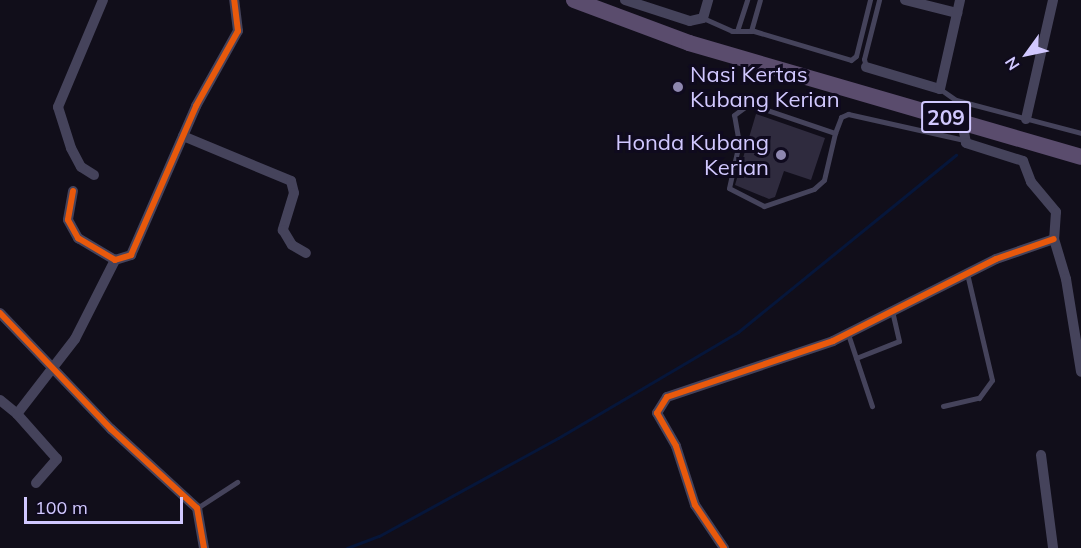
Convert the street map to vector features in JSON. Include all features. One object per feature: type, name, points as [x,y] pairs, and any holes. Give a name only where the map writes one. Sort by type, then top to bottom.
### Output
[{"type":"main road","name":"209","points":[[574,0],[689,44],[1081,158]]},
{"type":"street","points":[[93,174],[81,167],[71,148],[58,107],[103,0]]},
{"type":"street","points":[[73,191],[67,210],[72,231],[115,260],[124,260],[136,248],[183,136],[237,31],[234,0]]},
{"type":"street","points":[[625,0],[683,20],[703,18],[708,0]]},
{"type":"street","points":[[905,0],[957,14]]},
{"type":"street","points":[[866,67],[940,89],[960,0]]},
{"type":"street","points":[[1026,119],[1053,0]]},
{"type":"street","points":[[962,122],[964,140],[1023,161],[1030,182],[1056,212],[1054,239],[1066,279],[1081,370]]},
{"type":"street","points":[[183,136],[291,182],[294,193],[283,230],[292,244],[306,253]]},
{"type":"street","points":[[724,548],[690,494],[675,446],[657,413],[660,404],[677,393],[848,334],[892,309],[967,273],[1054,239]]},
{"type":"street","points":[[17,414],[75,339],[115,260]]},
{"type":"street","points":[[0,313],[111,429],[197,508],[204,548]]},
{"type":"street","points":[[0,400],[17,414],[57,459],[36,483]]},
{"type":"street","points":[[1041,456],[1053,548]]},
{"type":"lane","points":[[737,31],[747,0]]},
{"type":"lane","points":[[752,31],[760,0]]},
{"type":"lane","points":[[703,18],[737,31],[752,31],[851,60],[856,56],[870,0]]},
{"type":"lane","points":[[866,67],[864,59],[879,0]]},
{"type":"lane","points":[[940,89],[956,100],[1081,133]]},
{"type":"lane","points":[[835,133],[749,104],[742,106],[734,116],[739,143],[729,188],[764,206],[814,189],[824,180],[835,133],[841,117],[848,114],[964,140]]},
{"type":"lane","points":[[943,406],[979,398],[992,380],[967,273]]},
{"type":"lane","points":[[856,358],[899,341],[892,309]]},
{"type":"lane","points":[[848,334],[872,406]]},
{"type":"lane","points":[[197,508],[237,482]]},
{"type":"building","name":"Honda Kubang Kerian","points":[[756,114],[825,138],[811,180],[784,171],[775,197],[769,199],[735,185]]},
{"type":"waterway","points":[[347,548],[379,536],[558,438],[738,332],[956,155]]},
{"type":"cycle path","points":[[73,191],[68,220],[78,238],[115,260],[131,255],[196,106],[238,31],[234,0]]},
{"type":"cycle path","points":[[724,548],[695,505],[676,446],[657,413],[667,397],[833,341],[996,259],[1054,239]]},
{"type":"cycle path","points":[[0,313],[111,429],[197,508],[204,548]]},
{"type":"place","name":"Nasi Kertas Kubang Kerian","points":[[678,87]]},
{"type":"place","name":"Honda Kubang Kerian","points":[[781,155]]}]
